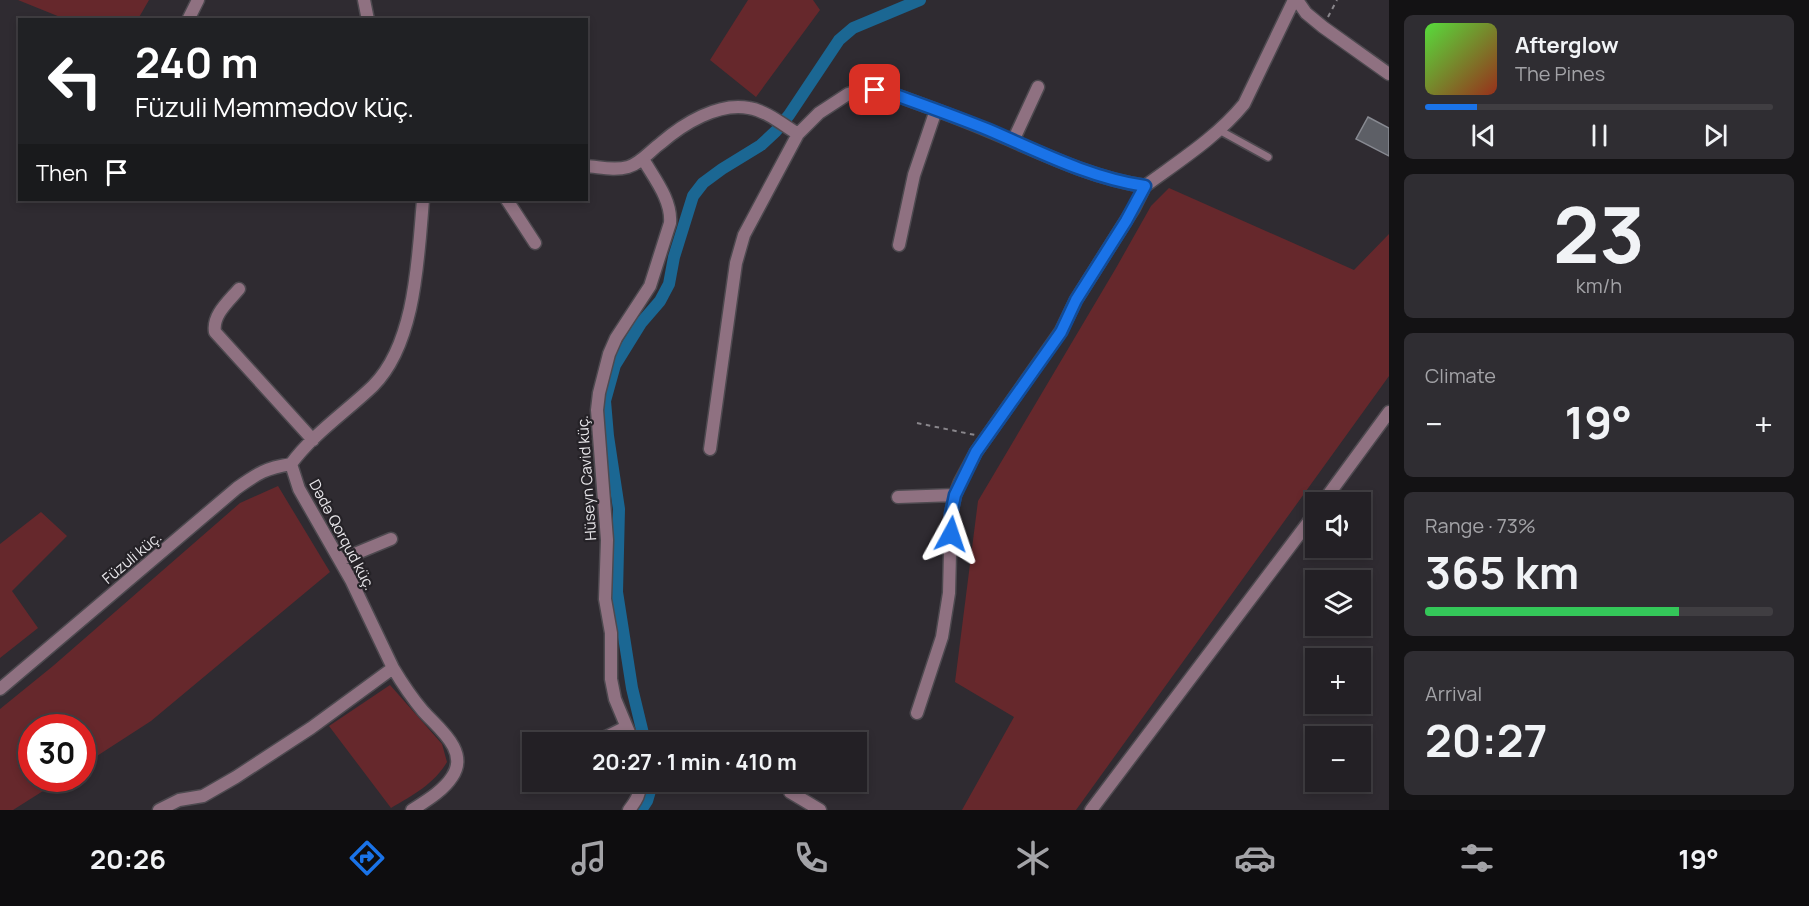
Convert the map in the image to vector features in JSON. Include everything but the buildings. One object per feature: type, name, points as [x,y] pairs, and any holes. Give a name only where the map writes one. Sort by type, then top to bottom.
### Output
[{"type":"street","points":[[189,18],[198,0]]},
{"type":"street","points":[[364,0],[368,18]]},
{"type":"street","points":[[917,713],[942,637],[949,593],[951,514],[955,495],[976,452],[1061,332],[1076,300],[1126,221],[1145,186],[1219,130],[1244,104],[1295,0],[1323,27],[1389,74]]},
{"type":"street","points":[[1013,141],[1038,87]]},
{"type":"street","points":[[710,449],[736,263],[744,235],[798,134],[819,113],[848,94],[862,90],[890,93],[1078,169],[1128,184],[1145,186]]},
{"type":"street","points":[[588,166],[617,170],[630,167],[682,127],[715,111],[741,107],[750,108],[772,118],[798,134]]},
{"type":"street","points":[[899,245],[914,175],[936,110]]},
{"type":"street","name":"Hüseyn Cavid küç.","points":[[629,732],[615,699],[612,679],[610,633],[605,599],[607,532],[597,410],[609,354],[616,338],[650,286],[670,223],[671,213],[665,197],[643,159]]},
{"type":"street","points":[[291,464],[375,384],[394,357],[415,289],[423,201]]},
{"type":"street","points":[[508,201],[535,243]]},
{"type":"street","points":[[239,289],[219,313],[214,323],[215,332],[314,440]]},
{"type":"street","points":[[1330,492],[1389,412]]},
{"type":"street","name":"Dədə Qorqud küç.","points":[[291,464],[299,489],[340,560],[393,668],[422,710],[447,736],[457,756],[457,767],[453,777],[437,793],[412,810]]},
{"type":"street","name":"Füzuli küç.","points":[[0,689],[237,488],[258,473],[291,464]]},
{"type":"street","points":[[898,497],[955,495]]},
{"type":"street","points":[[1091,810],[1305,527]]},
{"type":"street","points":[[340,560],[391,539]]},
{"type":"street","points":[[159,810],[179,800],[203,796],[236,777],[310,728],[393,668]]},
{"type":"street","points":[[616,732],[627,727]]},
{"type":"street","points":[[629,810],[640,792]]},
{"type":"street","points":[[790,792],[820,810]]},
{"type":"lane","points":[[1219,130],[1268,157]]},
{"type":"path","points":[[1323,27],[1337,0]]},
{"type":"path","points":[[917,423],[987,437]]},
{"type":"shaded area","points":[[18,0],[149,0],[139,18],[63,18]]},
{"type":"shaded area","points":[[748,0],[813,0],[820,10],[756,97],[710,60]]},
{"type":"shaded area","points":[[1169,188],[1354,270],[1389,234],[1389,376],[1076,810],[962,810],[1014,717],[955,682],[978,501],[1151,206]]},
{"type":"shaded area","points":[[278,486],[330,572],[151,721],[96,757],[96,714],[18,714],[18,792],[41,792],[13,810],[0,810],[0,709],[53,666],[240,503]]},
{"type":"shaded area","points":[[41,512],[67,536],[12,591],[38,628],[0,658],[0,544]]},
{"type":"shaded area","points":[[390,685],[442,744],[447,762],[429,783],[391,808],[329,726]]},
{"type":"waterway","points":[[643,732],[632,688],[617,592],[619,509],[605,401],[615,365],[641,323],[660,301],[669,284],[674,257],[693,196],[703,183],[761,145],[776,131],[839,40],[853,28],[920,0]]},
{"type":"waterway","points":[[641,810],[650,792]]},
{"type":"route","points":[[875,90],[890,93],[988,130],[1078,169],[1128,184],[1145,186],[1134,208],[1076,300],[1061,332],[976,452],[955,495],[951,514],[951,534]]}]
